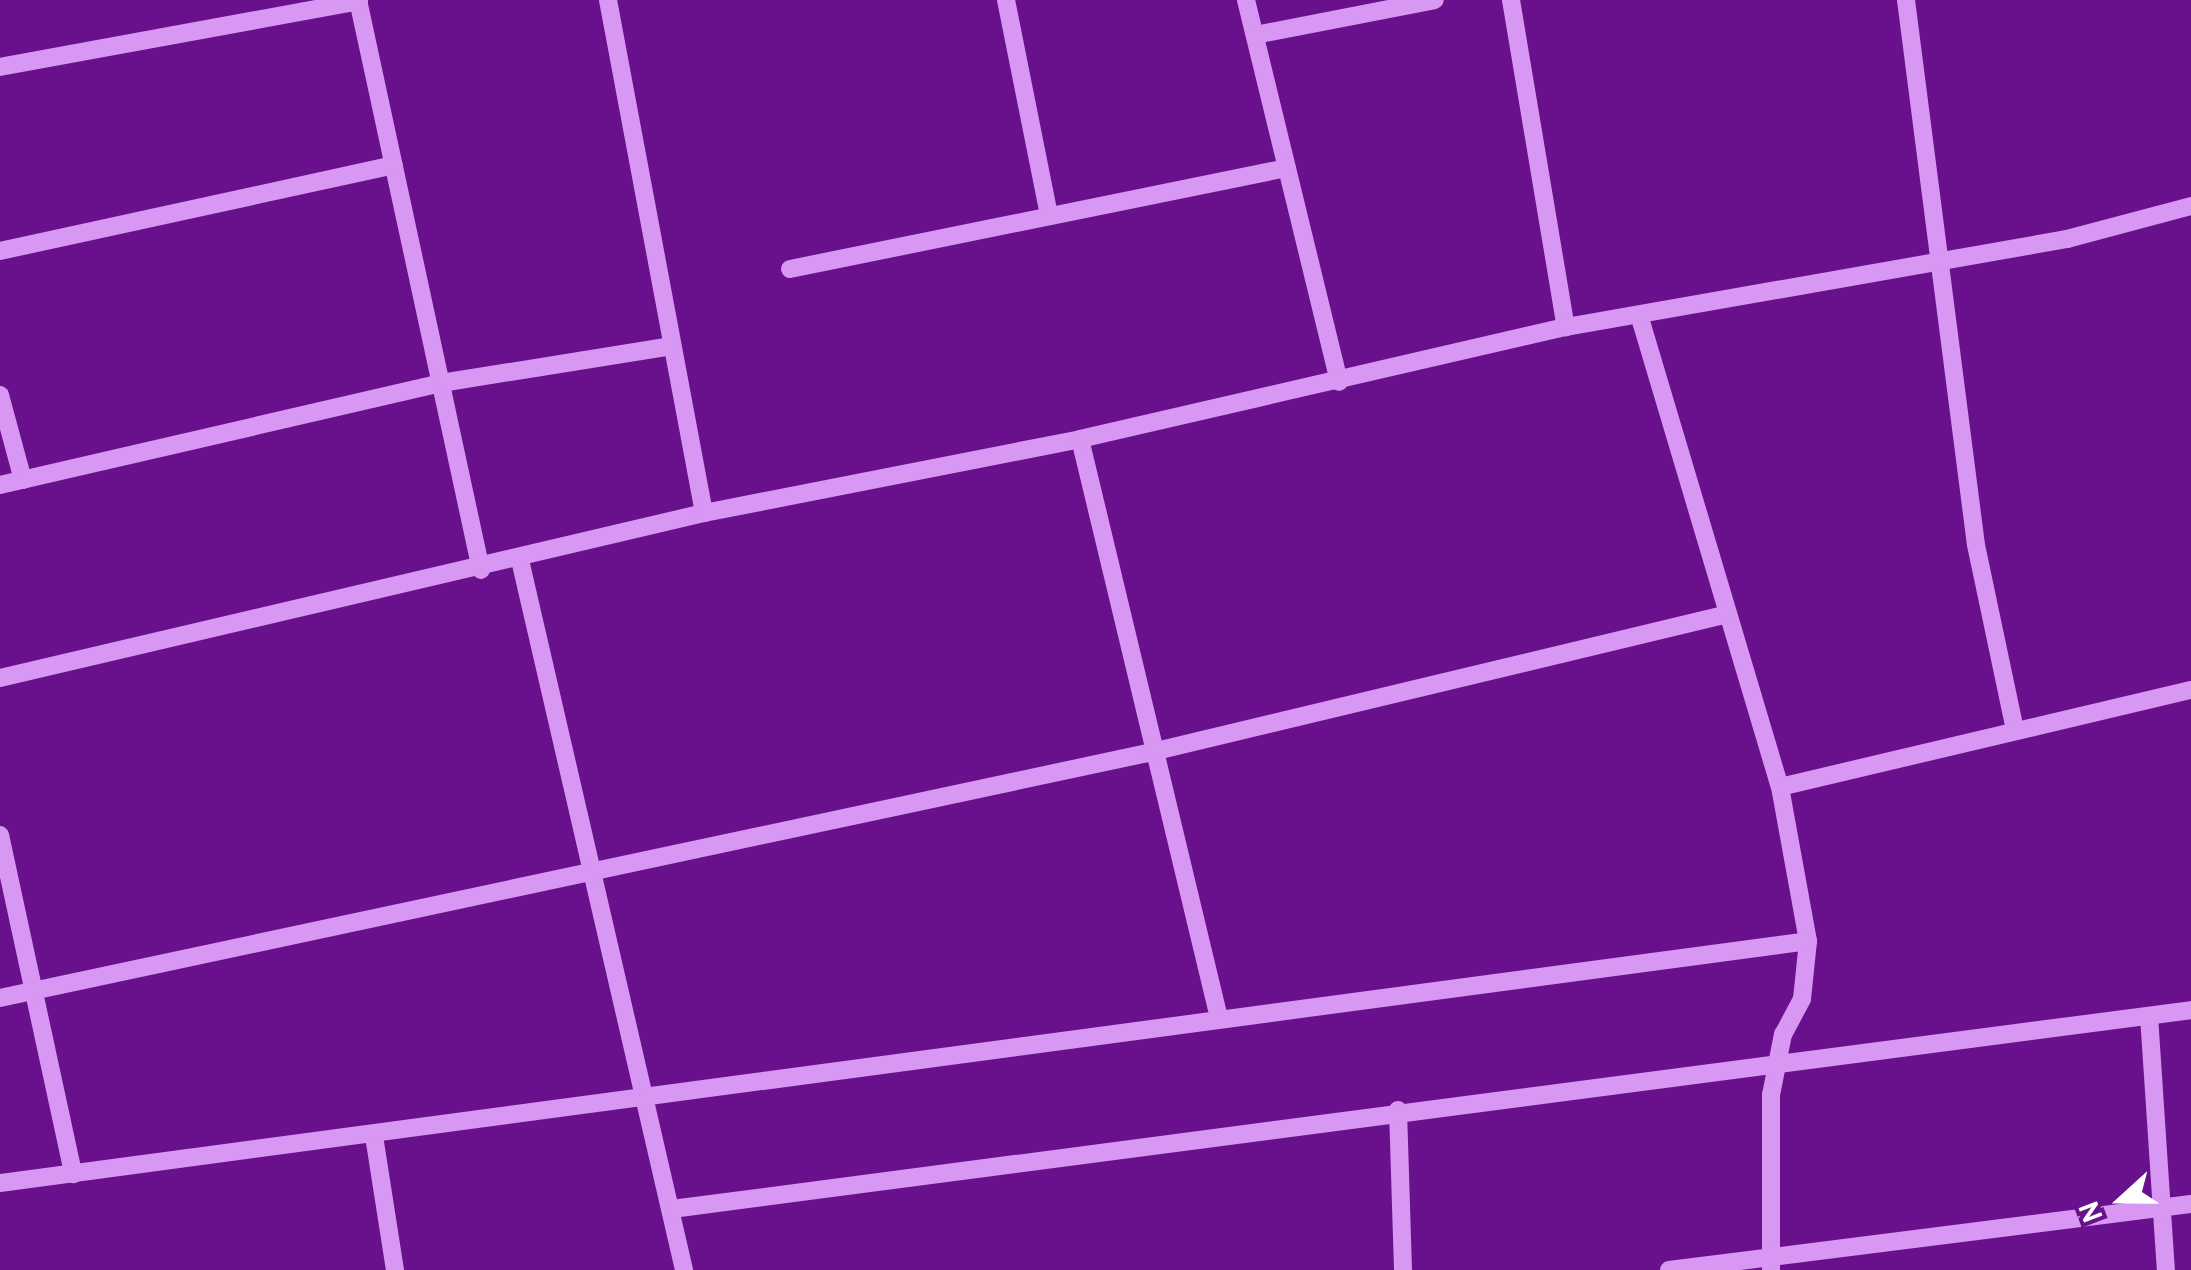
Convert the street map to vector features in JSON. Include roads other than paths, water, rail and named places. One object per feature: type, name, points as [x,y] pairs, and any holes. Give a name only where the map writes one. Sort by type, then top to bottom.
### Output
[{"type":"street","points":[[608,0],[704,514]]},
{"type":"street","points":[[1006,0],[1049,216]]},
{"type":"street","points":[[1246,0],[1339,382]]},
{"type":"street","points":[[1255,35],[1435,0]]},
{"type":"street","points":[[1512,0],[1566,328]]},
{"type":"street","points":[[1906,0],[1944,257],[1976,545],[2015,730]]},
{"type":"street","points":[[0,67],[358,1],[481,570]]},
{"type":"street","points":[[0,252],[394,164]]},
{"type":"street","points":[[790,269],[1287,168]]},
{"type":"street","points":[[0,678],[481,570],[704,514],[1080,438],[1566,328],[1640,318],[1944,257],[2067,238],[2191,206]]},
{"type":"street","points":[[1640,318],[1724,615],[1780,787],[1808,941],[1802,998],[1775,1062],[1770,1263]]},
{"type":"street","points":[[0,486],[442,383],[672,346]]},
{"type":"street","points":[[0,395],[23,480]]},
{"type":"street","points":[[1080,438],[1218,1018]]},
{"type":"street","points":[[520,560],[596,869],[684,1270]]},
{"type":"street","points":[[0,998],[1152,752],[1724,615]]},
{"type":"street","points":[[1780,787],[2191,690]]},
{"type":"street","points":[[0,835],[73,1174]]},
{"type":"street","points":[[0,1183],[374,1136],[1218,1018],[1808,941]]},
{"type":"street","points":[[672,1209],[1398,1110],[2191,1010]]},
{"type":"street","points":[[2149,1016],[2166,1270]]},
{"type":"street","points":[[1398,1110],[1403,1270]]},
{"type":"street","points":[[374,1136],[395,1270]]},
{"type":"street","points":[[1669,1270],[1770,1263],[2191,1204]]}]
